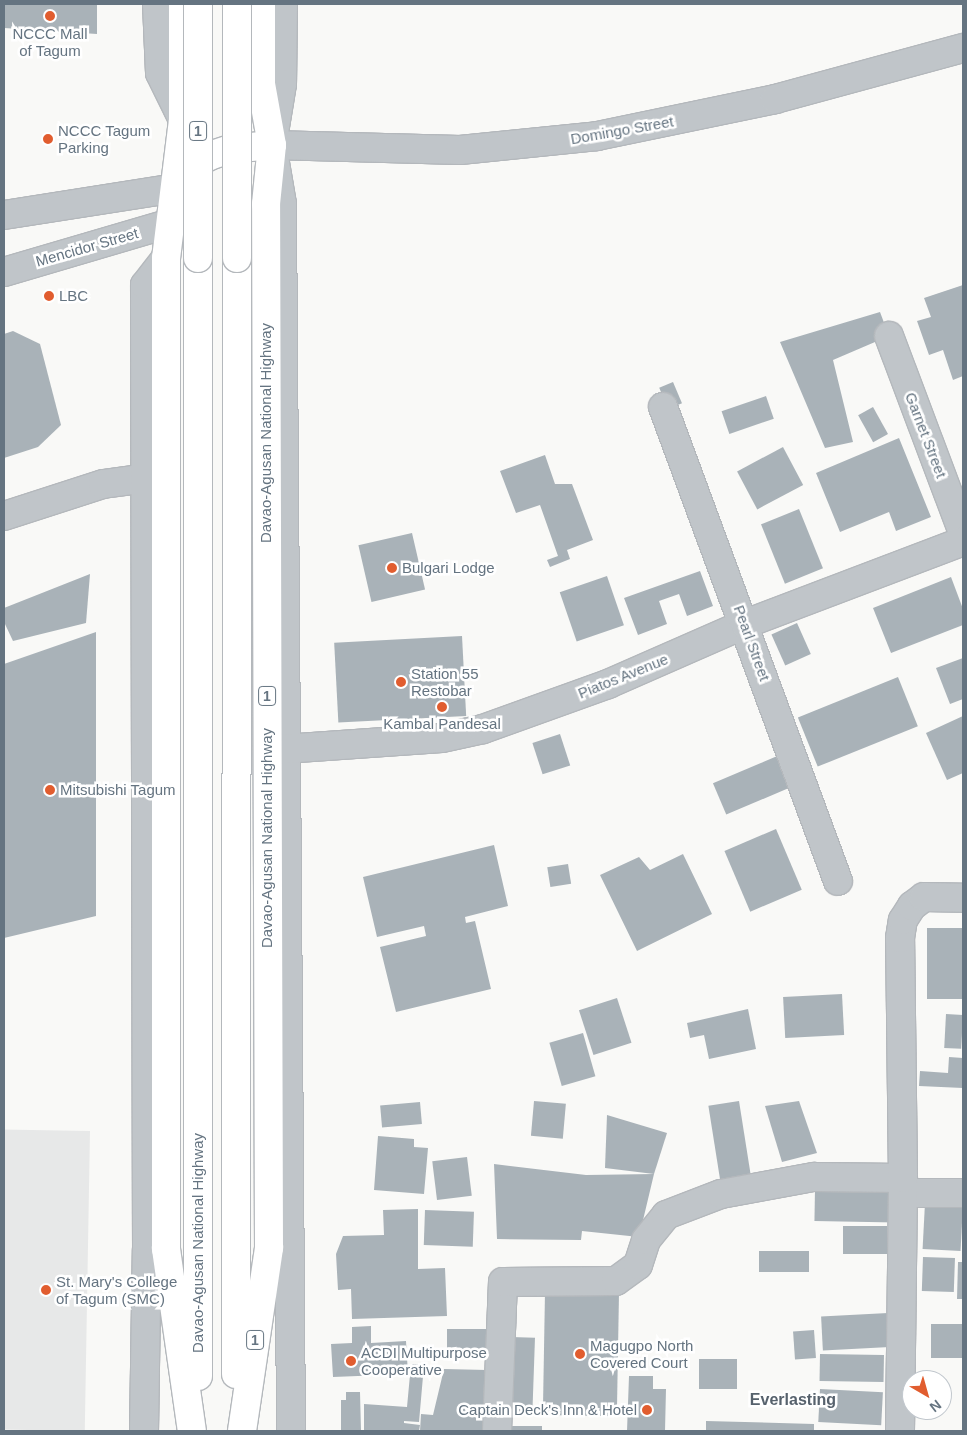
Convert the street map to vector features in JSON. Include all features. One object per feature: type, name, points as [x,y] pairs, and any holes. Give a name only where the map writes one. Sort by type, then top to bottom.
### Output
[{"type":"highway","name":"Davao-Agusan National Highway","points":[[183,4],[183,120],[177,185],[166,258],[157,750],[166,1249],[192,1431]]},
{"type":"highway","name":"Davao-Agusan National Highway","points":[[198,4],[198,1431]]},
{"type":"highway","name":"Davao-Agusan National Highway","points":[[236,1431],[237,4]]},
{"type":"highway","name":"Davao-Agusan National Highway","points":[[242,1431],[269,1248],[278,750],[266,204],[272,145],[261,84],[261,4]]},
{"type":"highway","points":[[183,120],[212,136],[272,145]]},
{"type":"highway","points":[[177,185],[192,165],[212,155],[230,149],[272,145]]},
{"type":"street","points":[[157,4],[160,72],[183,120]]},
{"type":"street","points":[[272,145],[282,84],[283,4]]},
{"type":"street","name":"Domingo Street","points":[[272,145],[460,150],[597,136],[775,99],[963,48]]},
{"type":"street","points":[[4,215],[177,185]]},
{"type":"street","name":"Mencidor Street","points":[[4,272],[171,223]]},
{"type":"street","points":[[144,1431],[157,750],[147,478],[145,285],[166,258]]},
{"type":"street","name":"Garnet Street","points":[[889,336],[963,533]]},
{"type":"street","name":"Pearl Street","points":[[663,406],[745,624],[838,881]]},
{"type":"street","points":[[4,516],[103,484],[147,478]]},
{"type":"street","name":"Piatos Avenue","points":[[278,750],[442,738],[483,729],[608,684],[745,624],[963,541]]},
{"type":"street","points":[[278,750],[292,1431]]},
{"type":"street","points":[[900,1431],[903,1186],[900,938],[903,920],[912,906],[924,897],[963,898]]},
{"type":"street","points":[[497,1431],[503,1282],[616,1281],[638,1264],[646,1240],[666,1215],[721,1194],[814,1177],[963,1193]]},
{"type":"shaded area","name":"St. Mary's College of Tagum (SMC)","points":[[4,1129],[90,1131],[85,1431],[4,1430]]},
{"type":"building","name":"NCCC Mall of Tagum","points":[[4,4],[97,4],[97,34],[4,28]]},
{"type":"building","points":[[963,285],[963,376],[953,380],[943,350],[929,355],[917,321],[931,317],[924,298]]},
{"type":"building","points":[[880,312],[889,336],[833,360],[853,442],[825,448],[780,342]]},
{"type":"building","points":[[13,331],[40,344],[61,425],[38,447],[4,458],[4,334]]},
{"type":"building","points":[[673,382],[682,403],[668,409],[659,388]]},
{"type":"building","points":[[766,396],[774,419],[729,434],[722,411]]},
{"type":"building","points":[[873,407],[888,434],[873,442],[858,415]]},
{"type":"building","points":[[899,438],[931,517],[896,531],[889,512],[840,532],[816,473]]},
{"type":"building","points":[[783,447],[803,485],[757,509],[737,471]]},
{"type":"building","points":[[545,455],[555,484],[572,484],[593,540],[567,550],[570,559],[550,567],[547,560],[558,556],[540,505],[516,513],[500,471]]},
{"type":"building","points":[[799,509],[823,568],[785,584],[761,524]]},
{"type":"building","name":"Bulgari Lodge","points":[[412,533],[425,590],[371,602],[358,545]]},
{"type":"building","points":[[700,571],[713,606],[687,616],[679,594],[659,601],[667,624],[638,635],[624,598]]},
{"type":"building","points":[[90,574],[86,623],[13,641],[4,622],[4,608]]},
{"type":"building","points":[[607,576],[624,625],[577,641],[560,592]]},
{"type":"building","points":[[951,577],[963,609],[963,625],[891,653],[873,608]]},
{"type":"building","points":[[797,623],[811,654],[785,665],[771,634]]},
{"type":"building","name":"Mitsubishi Tagum","points":[[96,632],[96,916],[4,938],[4,664]]},
{"type":"building","name":"Station 55 Restobar","points":[[462,636],[466,716],[338,723],[334,643]]},
{"type":"building","points":[[963,658],[963,699],[950,704],[936,668]]},
{"type":"building","points":[[898,677],[918,726],[818,767],[798,717]]},
{"type":"building","points":[[963,716],[963,773],[947,780],[926,733]]},
{"type":"building","points":[[560,734],[570,765],[543,774],[532,743]]},
{"type":"building","points":[[782,754],[795,785],[726,815],[713,783]]},
{"type":"building","points":[[776,829],[802,890],[750,912],[724,851]]},
{"type":"building","points":[[494,845],[508,906],[465,917],[466,923],[475,921],[491,989],[396,1012],[380,947],[426,936],[424,926],[377,937],[363,877]]},
{"type":"building","points":[[683,854],[712,914],[637,951],[600,875],[639,857],[650,870]]},
{"type":"building","points":[[568,864],[571,884],[550,887],[547,867]]},
{"type":"building","points":[[927,928],[963,928],[963,999],[927,999]]},
{"type":"building","points":[[842,994],[844,1035],[785,1038],[783,997]]},
{"type":"building","points":[[617,998],[632,1043],[593,1055],[579,1010]]},
{"type":"building","points":[[748,1009],[756,1049],[709,1059],[704,1035],[690,1038],[687,1023]]},
{"type":"building","points":[[946,1014],[963,1015],[961,1049],[944,1048]]},
{"type":"building","points":[[583,1033],[595,1076],[562,1086],[549,1043]]},
{"type":"building","points":[[949,1057],[963,1058],[963,1088],[919,1086],[920,1071],[948,1073]]},
{"type":"building","points":[[534,1101],[566,1104],[563,1139],[531,1136]]},
{"type":"building","points":[[739,1101],[752,1181],[721,1186],[708,1106]]},
{"type":"building","points":[[799,1101],[817,1153],[782,1162],[765,1106]]},
{"type":"building","points":[[420,1102],[422,1124],[382,1127],[380,1105]]},
{"type":"building","points":[[607,1115],[667,1133],[654,1174],[605,1168]]},
{"type":"building","points":[[378,1136],[414,1139],[414,1147],[428,1148],[424,1194],[374,1190]]},
{"type":"building","points":[[467,1157],[472,1196],[437,1200],[432,1161]]},
{"type":"building","points":[[494,1164],[586,1175],[654,1174],[639,1237],[582,1231],[581,1240],[497,1239]]},
{"type":"building","points":[[815,1189],[896,1190],[895,1222],[814,1221]]},
{"type":"building","points":[[925,1203],[963,1205],[961,1251],[923,1249]]},
{"type":"building","points":[[418,1209],[418,1269],[445,1268],[447,1316],[352,1319],[351,1289],[338,1290],[336,1254],[343,1236],[384,1235],[383,1210]]},
{"type":"building","points":[[425,1210],[474,1212],[473,1247],[424,1245]]},
{"type":"building","points":[[843,1226],[887,1226],[887,1254],[843,1254]]},
{"type":"building","points":[[759,1251],[809,1251],[809,1272],[759,1272]]},
{"type":"building","points":[[923,1257],[955,1258],[954,1292],[922,1291]]},
{"type":"building","points":[[958,1262],[963,1262],[963,1299],[957,1299]]},
{"type":"building","name":"Magugpo North Covered Court","points":[[545,1292],[619,1293],[617,1416],[543,1415]]},
{"type":"building","points":[[888,1313],[890,1347],[823,1350],[821,1317]]},
{"type":"building","points":[[931,1324],[963,1324],[963,1358],[931,1358]]},
{"type":"building","points":[[371,1326],[371,1343],[406,1341],[408,1374],[333,1377],[331,1344],[352,1343],[352,1327]]},
{"type":"building","points":[[447,1329],[486,1329],[486,1356],[447,1356]]},
{"type":"building","points":[[814,1330],[816,1358],[795,1359],[793,1331]]},
{"type":"building","points":[[511,1337],[535,1338],[532,1415],[508,1414]]},
{"type":"building","points":[[820,1354],[884,1355],[884,1382],[820,1381]]},
{"type":"building","points":[[699,1359],[737,1359],[737,1389],[699,1389]]},
{"type":"building","points":[[411,1364],[424,1365],[419,1422],[404,1421],[404,1423],[420,1425],[419,1431],[364,1431],[364,1404],[407,1407]]},
{"type":"building","points":[[444,1369],[487,1370],[483,1431],[420,1431],[421,1414],[433,1415]]},
{"type":"building","name":"Captain Deck's Inn & Hotel","points":[[629,1376],[653,1376],[653,1389],[666,1389],[665,1431],[627,1431]]},
{"type":"building","points":[[820,1389],[883,1392],[881,1425],[818,1422]]},
{"type":"building","points":[[346,1392],[360,1392],[361,1431],[341,1431],[341,1400],[346,1400]]},
{"type":"building","points":[[706,1421],[814,1424],[814,1431],[706,1431]]},
{"type":"building","points":[[507,1426],[542,1426],[542,1431],[507,1431]]},
{"type":"place","name":"NCCC Mall of Tagum","points":[[50,16]]},
{"type":"place","name":"NCCC Tagum Parking","points":[[48,139]]},
{"type":"place","name":"LBC","points":[[49,296]]},
{"type":"place","name":"Bulgari Lodge","points":[[392,568]]},
{"type":"place","name":"Station 55 Restobar","points":[[401,682]]},
{"type":"place","name":"Kambal Pandesal","points":[[442,707]]},
{"type":"place","name":"Mitsubishi Tagum","points":[[50,790]]},
{"type":"place","name":"St. Mary's College of Tagum (SMC)","points":[[46,1290]]},
{"type":"place","name":"Magugpo North Covered Court","points":[[580,1354]]},
{"type":"place","name":"ACDI Multipurpose Cooperative","points":[[351,1361]]},
{"type":"place","name":"Captain Deck's Inn & Hotel","points":[[647,1410]]},
{"type":"district","name":"Everlasting","points":[[793,1400]]}]
